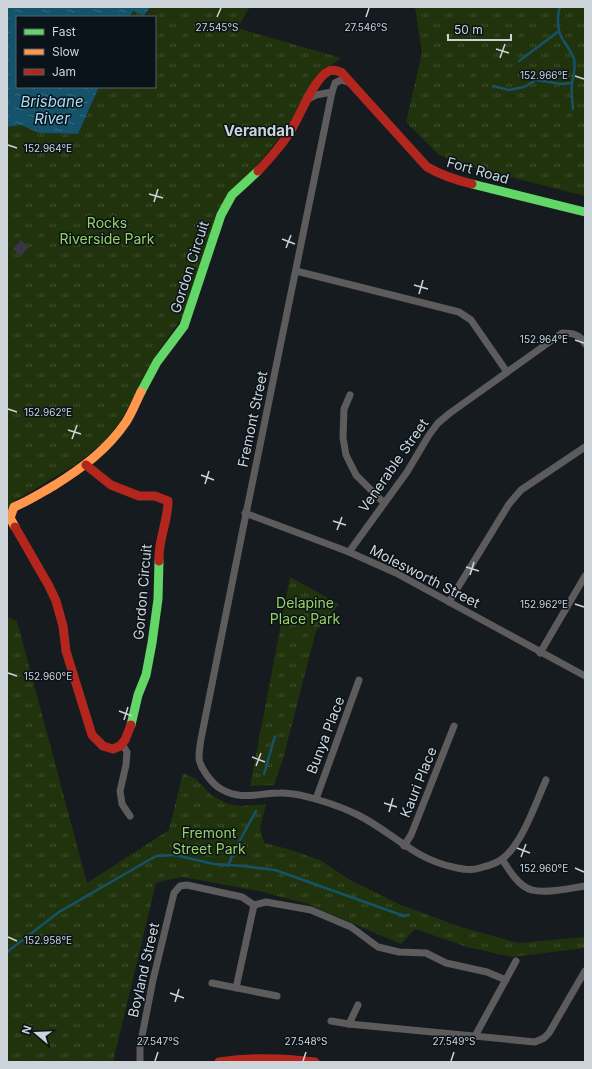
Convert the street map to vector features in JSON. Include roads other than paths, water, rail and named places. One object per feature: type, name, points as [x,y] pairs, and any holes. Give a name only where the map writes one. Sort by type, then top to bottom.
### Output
[{"type":"street","name":"Gordon Circuit","points":[[86,464],[111,485],[139,496],[155,496],[168,501],[169,510],[161,534],[159,546],[159,588],[157,614],[146,676],[137,697],[127,738],[122,744],[115,748],[107,748],[99,744],[92,735],[66,651],[63,626],[56,601],[10,518],[14,507],[29,501],[86,464],[112,440],[126,422],[157,362],[184,326],[221,215],[232,195],[261,168],[291,131],[307,100],[320,79],[328,71],[335,70],[341,72],[351,83]]},
{"type":"street","points":[[307,100],[316,95],[332,92],[335,83],[341,80],[351,83]]},
{"type":"street","name":"Fort Road","points":[[351,83],[427,167],[439,174],[455,180],[585,212]]},
{"type":"street","name":"Fremont Street","points":[[316,799],[280,793],[248,797],[235,795],[216,785],[207,776],[199,759],[201,740],[245,513],[332,92]]},
{"type":"street","points":[[296,271],[459,312],[471,320],[507,372]]},
{"type":"street","name":"Venerable Street","points":[[348,552],[407,472],[438,423],[562,333],[573,333],[582,338],[585,344]]},
{"type":"street","points":[[350,395],[344,409],[343,438],[346,455],[356,475],[384,503]]},
{"type":"street","points":[[449,602],[509,504],[521,490],[585,447]]},
{"type":"street","name":"Molesworth Street","points":[[245,513],[348,552],[396,573],[585,676]]},
{"type":"street","points":[[540,652],[585,576]]},
{"type":"street","name":"Bunya Place","points":[[316,799],[359,680]]},
{"type":"street","name":"Kauri Place","points":[[404,846],[411,835],[454,726]]},
{"type":"street","points":[[122,744],[126,752],[126,765],[120,791],[122,804],[130,816]]},
{"type":"street","points":[[316,799],[358,815],[420,855],[446,866],[463,870],[478,869],[502,859],[519,839],[546,780]]},
{"type":"street","points":[[502,859],[519,882],[531,890],[542,892],[585,886]]},
{"type":"street","name":"Boyland Street","points":[[140,1062],[140,1046],[153,980],[174,893],[180,886],[188,885],[242,897],[254,904]]},
{"type":"street","points":[[236,988],[254,904],[266,902],[311,910],[351,927],[378,947],[399,952],[426,952],[446,962],[487,972],[506,980]]},
{"type":"street","points":[[475,1036],[516,961]]},
{"type":"street","points":[[331,1021],[535,1042],[544,1038],[549,1033],[585,971]]},
{"type":"street","points":[[212,983],[277,996]]},
{"type":"street","points":[[349,1024],[358,1005]]},
{"type":"street","points":[[219,1062],[233,1060],[260,1061],[291,1059],[315,1062]]},
{"type":"water","name":"Brisbane River","points":[[7,7],[150,7],[144,16],[133,11],[130,16],[16,16],[16,88],[99,88],[78,134],[39,133],[21,125],[7,127]]},
{"type":"waterway","points":[[560,7],[558,18],[559,31],[575,62],[572,84],[573,109]]},
{"type":"waterway","points":[[519,61],[559,31]]},
{"type":"waterway","points":[[493,86],[509,90],[524,87],[536,80],[562,84],[572,83]]},
{"type":"waterway","points":[[264,774],[275,736]]},
{"type":"waterway","points":[[228,866],[235,849],[256,811]]},
{"type":"waterway","points":[[7,952],[59,912],[156,856],[175,855],[214,864],[275,870],[404,916],[409,915]]},
{"type":"district","name":"Verandah","points":[[259,130]]},
{"type":"park label","name":"Rocks Riverside Park","points":[[107,230]]},
{"type":"park label","name":"Delapine Place Park","points":[[305,610]]},
{"type":"park label","name":"Fremont Street Park","points":[[209,840]]}]
